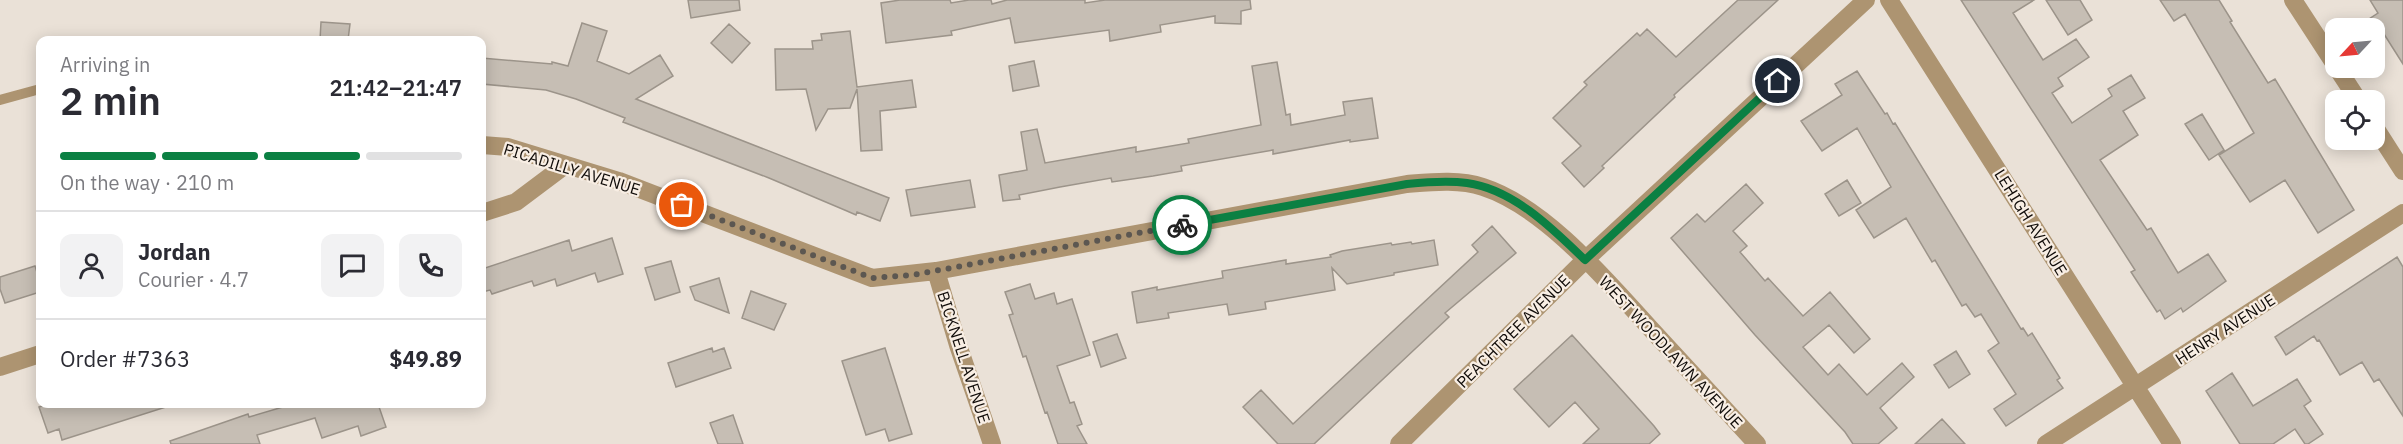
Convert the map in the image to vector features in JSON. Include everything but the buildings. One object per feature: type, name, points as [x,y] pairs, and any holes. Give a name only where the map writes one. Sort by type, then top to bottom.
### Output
[{"type":"street","name":"PEACHTREE AVENUE","points":[[1399,444],[1585,260],[1866,0]]},
{"type":"street","name":"LEHIGH AVENUE","points":[[1889,0],[2172,444]]},
{"type":"street","points":[[2293,0],[2325,50]]},
{"type":"street","points":[[2385,143],[2403,171]]},
{"type":"street","name":"PICADILLY AVENUE","points":[[486,145],[508,147],[619,181],[872,278],[936,271],[1407,184],[1435,182],[1468,183],[1485,187],[1513,200],[1557,232],[1585,260]]},
{"type":"street","points":[[486,212],[516,202],[564,166]]},
{"type":"street","name":"HENRY AVENUE","points":[[2046,444],[2403,213]]},
{"type":"street","name":"WEST WOODLAWN AVENUE","points":[[1585,260],[1757,444]]},
{"type":"street","name":"BICKNELL AVENUE","points":[[936,271],[958,345],[992,444]]},
{"type":"street","points":[[0,368],[36,355]]},
{"type":"lane","points":[[0,100],[36,90]]},
{"type":"way so far","points":[[682,205],[872,278],[913,275],[1182,225]]},
{"type":"route","points":[[1182,225],[1407,184],[1468,183],[1485,187],[1513,200],[1557,232],[1585,260],[1778,81]]}]
